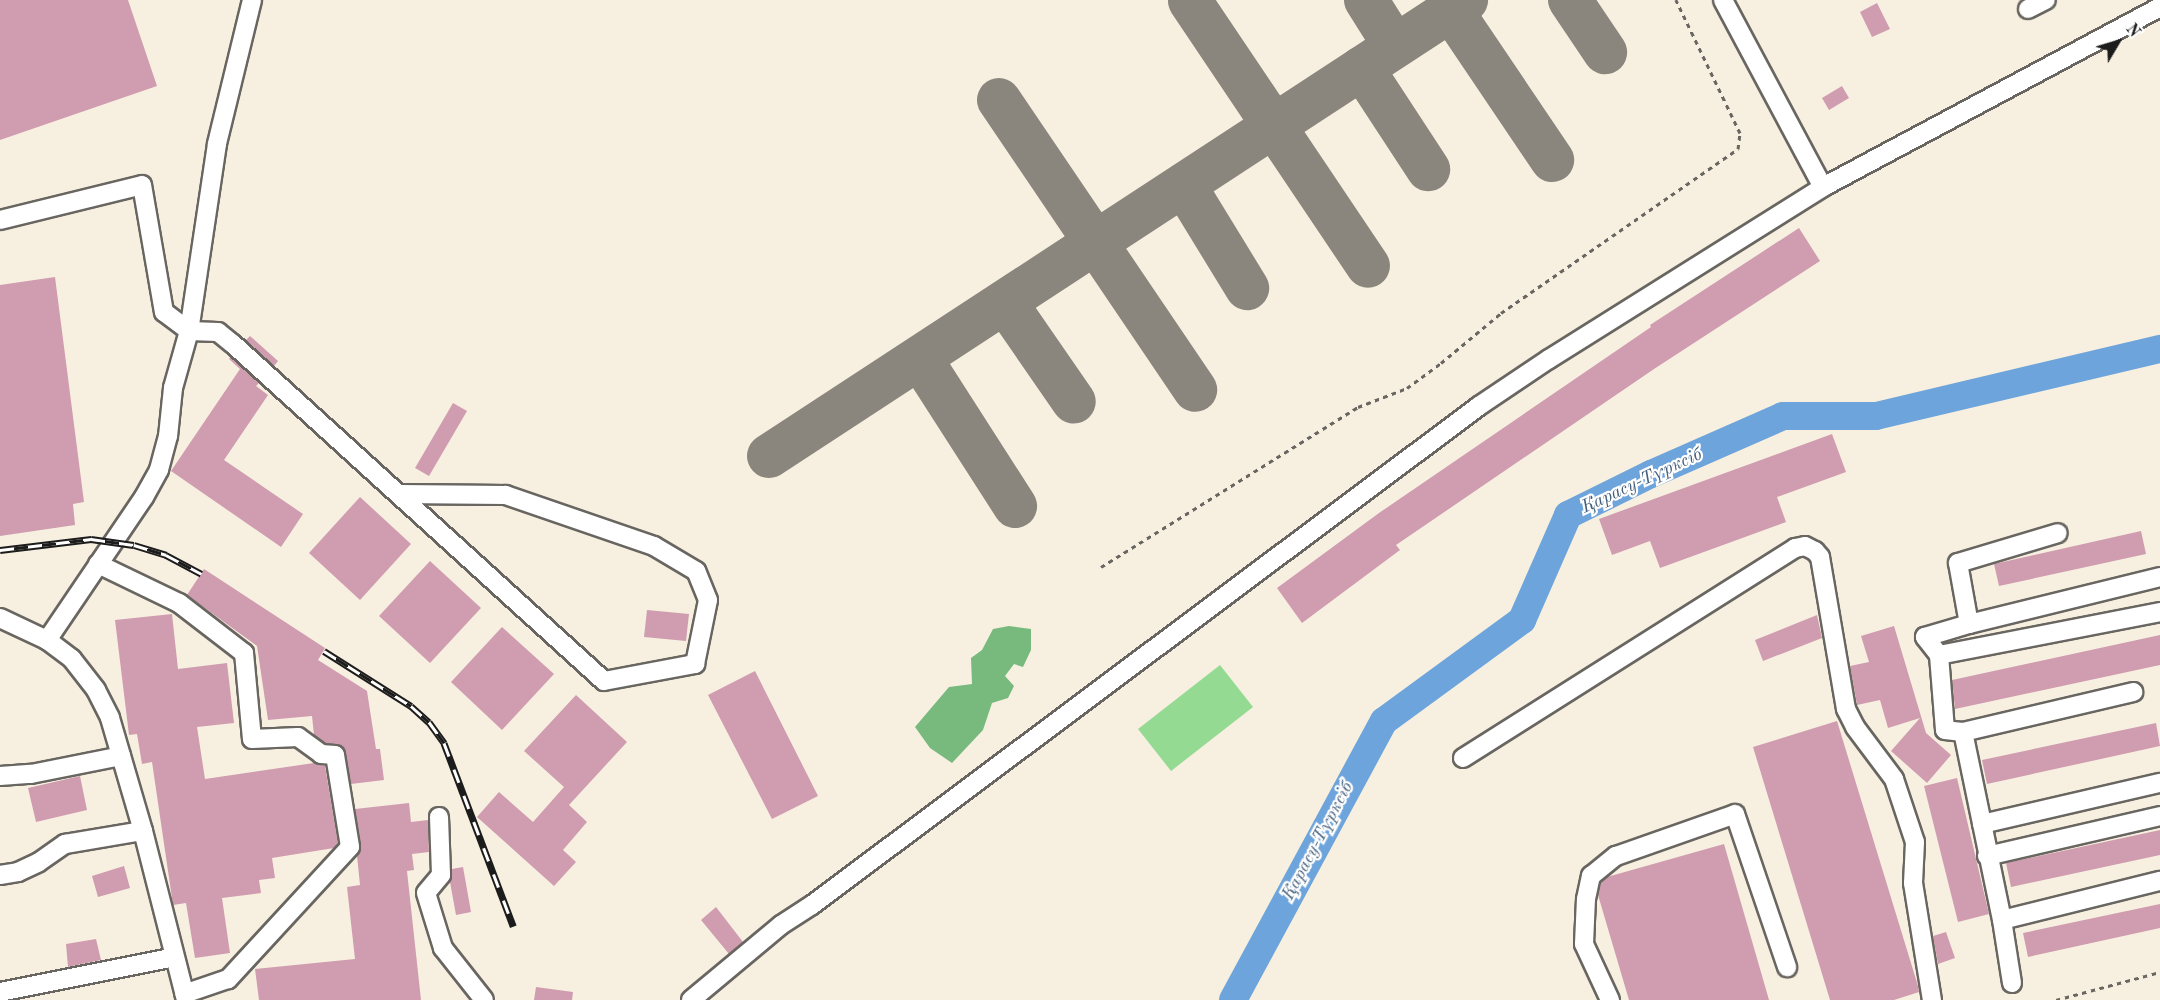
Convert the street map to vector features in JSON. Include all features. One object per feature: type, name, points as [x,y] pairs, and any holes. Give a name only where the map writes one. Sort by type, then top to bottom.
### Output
[{"type":"street","points":[[47,640],[144,497],[159,470],[168,436],[173,388],[189,332],[217,144],[252,0]]},
{"type":"street","points":[[1723,0],[1823,187]]},
{"type":"street","points":[[2028,9],[2046,0]]},
{"type":"street","points":[[691,1000],[781,925],[831,891],[1479,406],[1549,358],[1823,187],[2160,7]]},
{"type":"street","points":[[0,220],[142,185],[164,312],[189,332],[218,332],[604,681],[695,664],[708,600],[696,571],[654,546],[506,495],[399,494]]},
{"type":"street","points":[[1969,624],[1958,563],[2058,533]]},
{"type":"street","points":[[1463,758],[1795,548],[1805,546],[1815,551],[1820,557],[1846,709],[1855,727],[1894,779],[1915,842],[1913,883],[1932,1000]]},
{"type":"street","points":[[0,618],[47,640],[72,659],[96,690],[110,718],[143,831],[185,997],[228,979],[350,848],[335,755],[321,754],[298,737],[252,738],[244,653],[179,603],[98,564]]},
{"type":"street","points":[[2133,692],[1963,732],[1945,730],[1939,655],[1925,637],[2160,577]]},
{"type":"street","points":[[1939,655],[2160,612]]},
{"type":"street","points":[[1963,732],[2002,920],[2012,983]]},
{"type":"street","points":[[0,776],[31,774],[121,756]]},
{"type":"street","points":[[1982,824],[2160,783]]},
{"type":"street","points":[[1610,1000],[1584,944],[1586,899],[1591,876],[1616,856],[1735,814],[1787,967]]},
{"type":"street","points":[[1987,856],[2160,816]]},
{"type":"street","points":[[439,817],[441,875],[426,893],[443,948],[484,1000]]},
{"type":"street","points":[[0,875],[18,872],[39,862],[65,844],[143,831]]},
{"type":"street","points":[[2002,920],[2160,881]]},
{"type":"street","points":[[0,992],[175,957]]},
{"type":"path","points":[[1101,567],[1358,407],[1407,388],[1501,313],[1737,148],[1740,133],[1676,0]]},
{"type":"path","points":[[2056,1000],[2160,972]]},
{"type":"green space","points":[[1009,626],[1031,629],[1031,650],[1023,667],[1014,664],[1005,676],[1014,686],[1008,698],[992,703],[983,730],[952,763],[930,748],[915,727],[949,687],[972,684],[971,658],[982,650],[993,629]]},
{"type":"green space","points":[[1220,665],[1253,707],[1171,771],[1138,729]]},
{"type":"building","points":[[0,0],[128,0],[157,86],[0,140]]},
{"type":"building","points":[[1877,3],[1890,29],[1872,37],[1860,12]]},
{"type":"building","points":[[1842,86],[1849,98],[1829,110],[1822,98]]},
{"type":"building","points":[[1799,228],[1820,261],[1654,369],[1396,545],[1400,550],[1302,623],[1277,588],[1379,513],[1651,327],[1650,325]]},
{"type":"building","points":[[55,277],[84,502],[73,504],[75,525],[0,536],[0,285]]},
{"type":"building","points":[[250,336],[278,361],[274,366],[246,340]]},
{"type":"building","points":[[231,357],[259,383],[256,386],[268,395],[224,460],[303,514],[281,547],[171,471],[240,369],[229,359]]},
{"type":"building","points":[[453,403],[467,411],[429,476],[415,468]]},
{"type":"building","points":[[1832,434],[1846,472],[1777,497],[1786,522],[1660,568],[1650,541],[1612,555],[1599,519]]},
{"type":"building","points":[[360,497],[411,544],[360,600],[309,553]]},
{"type":"building","points":[[2141,531],[2146,554],[1999,586],[1994,564]]},
{"type":"building","points":[[430,561],[481,608],[430,663],[379,616]]},
{"type":"building","points":[[204,569],[325,648],[318,660],[367,691],[376,749],[380,749],[384,780],[351,784],[344,749],[340,745],[325,743],[314,735],[312,716],[268,720],[257,646],[187,595]]},
{"type":"building","points":[[647,610],[689,614],[686,641],[644,637]]},
{"type":"building","points":[[172,614],[178,669],[227,663],[234,723],[197,727],[205,779],[314,763],[325,766],[338,843],[334,848],[272,858],[275,878],[259,880],[261,893],[222,898],[230,953],[195,958],[186,903],[173,905],[152,762],[142,764],[137,734],[129,735],[115,620]]},
{"type":"building","points":[[1817,615],[1822,638],[1763,661],[1755,640]]},
{"type":"building","points":[[1894,626],[1926,733],[1951,755],[1927,783],[1891,751],[1920,718],[1888,728],[1880,700],[1857,705],[1850,666],[1869,662],[1861,636]]},
{"type":"building","points":[[502,627],[554,674],[502,730],[451,682]]},
{"type":"building","points":[[2160,635],[2160,665],[1955,709],[1952,680]]},
{"type":"building","points":[[755,671],[818,796],[772,819],[708,695]]},
{"type":"building","points":[[576,695],[627,742],[569,805],[587,822],[563,850],[576,862],[554,886],[477,817],[499,792],[533,822],[564,787],[524,751]]},
{"type":"building","points":[[1837,721],[1918,986],[1919,992],[1894,1000],[1830,1000],[1753,747]]},
{"type":"building","points":[[2156,723],[2160,746],[1987,784],[1982,760]]},
{"type":"building","points":[[80,776],[87,810],[36,822],[28,788]]},
{"type":"building","points":[[1957,778],[1989,914],[1958,922],[1924,786]]},
{"type":"building","points":[[409,803],[411,822],[428,820],[429,852],[412,854],[414,870],[407,871],[421,1000],[259,1000],[255,969],[355,959],[347,887],[360,885],[357,856],[361,845],[355,809]]},
{"type":"building","points":[[2160,830],[2160,855],[2011,887],[2006,863]]},
{"type":"building","points":[[1724,844],[1769,1000],[1629,1000],[1598,895],[1601,882],[1607,877]]},
{"type":"building","points":[[124,866],[130,888],[98,897],[92,876]]},
{"type":"building","points":[[463,867],[471,912],[456,915],[450,882],[452,869]]},
{"type":"building","points":[[2160,904],[2160,928],[2028,957],[2023,933]]},
{"type":"building","points":[[716,907],[743,942],[729,954],[701,920]]},
{"type":"building","points":[[1946,932],[1955,958],[1938,964],[1933,936]]},
{"type":"building","points":[[96,939],[101,960],[68,967],[66,944]]},
{"type":"building","points":[[536,987],[573,992],[572,1000],[534,1000]]},
{"type":"waterway","name":"Қарасу-Түрксіб","points":[[1233,1000],[1384,721],[1522,620],[1568,515],[1651,474],[1783,416],[1876,416],[2160,349]]},
{"type":"taxiway","points":[[1366,0],[1395,46]]},
{"type":"taxiway","points":[[769,456],[1466,0]]},
{"type":"taxiway","points":[[1570,0],[1605,52]]},
{"type":"taxiway","points":[[1190,1],[1368,266]]},
{"type":"taxiway","points":[[1451,10],[1552,160]]},
{"type":"taxiway","points":[[1362,68],[1428,169]]},
{"type":"taxiway","points":[[999,100],[1195,390]]},
{"type":"taxiway","points":[[1184,185],[1247,288]]},
{"type":"taxiway","points":[[1005,302],[1074,402]]},
{"type":"taxiway","points":[[920,358],[1015,506]]},
{"type":"railway","points":[[0,550],[91,539],[134,545],[166,555],[201,574]]},
{"type":"railway","points":[[324,651],[411,706],[429,722],[444,743],[513,926]]}]
